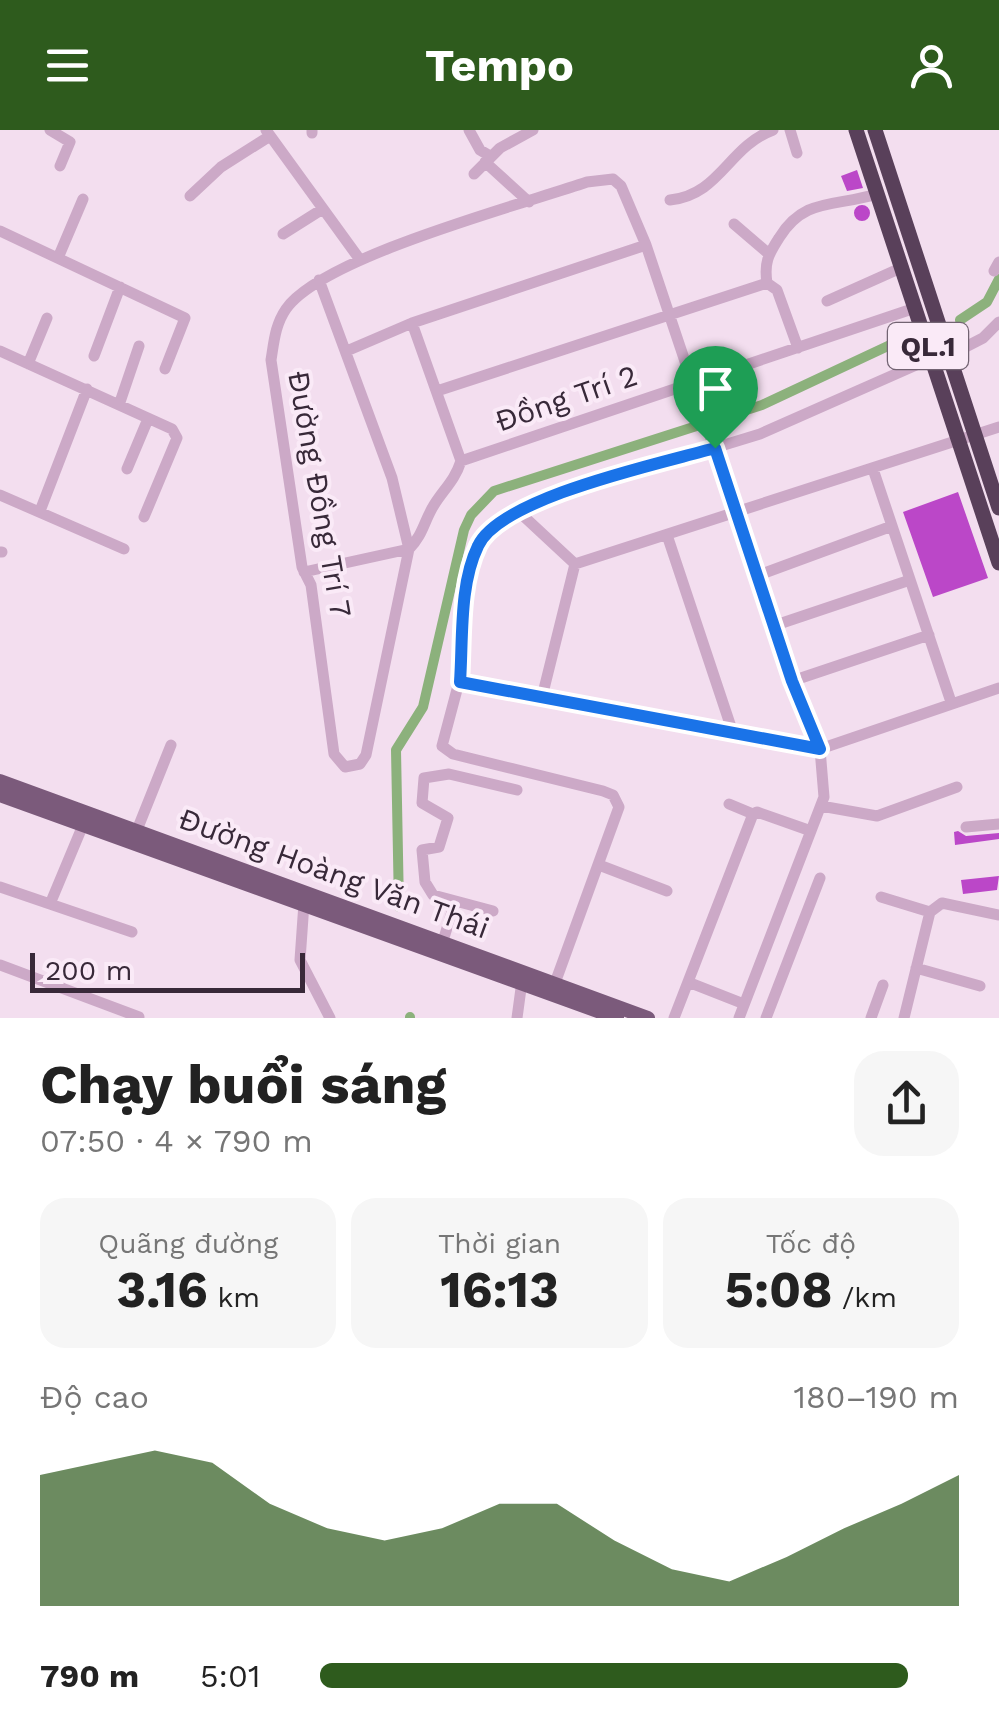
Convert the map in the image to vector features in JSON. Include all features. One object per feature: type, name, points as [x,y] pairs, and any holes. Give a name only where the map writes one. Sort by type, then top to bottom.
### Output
[{"type":"highway","name":"QL.1","points":[[856,130],[932,358],[999,508]]},
{"type":"highway","name":"QL.1","points":[[875,130],[950,355],[966,438],[999,563]]},
{"type":"main road","name":"Đường Hoàng Văn Thái","points":[[0,780],[445,946],[587,1012],[617,1018]]},
{"type":"main road","name":"Đường Hoàng Văn Thái","points":[[0,795],[304,904],[445,946],[648,1018]]},
{"type":"street","points":[[50,130],[70,142],[60,166]]},
{"type":"street","points":[[469,130],[480,150],[529,202]]},
{"type":"street","points":[[474,174],[488,159],[532,130]]},
{"type":"street","points":[[670,200],[702,192],[730,160],[744,136],[773,130]]},
{"type":"street","points":[[790,130],[797,153]]},
{"type":"street","points":[[190,196],[221,167],[268,133],[358,257]]},
{"type":"street","name":"Đường Đồng Trí 7","points":[[409,549],[365,761],[352,768],[339,764],[334,754],[311,584],[304,572],[272,360],[276,326],[288,306],[358,257],[587,182],[613,180],[621,186],[646,244]]},
{"type":"street","points":[[798,348],[777,290],[767,283],[764,264],[769,254],[791,219],[802,210],[878,194]]},
{"type":"street","points":[[58,258],[83,199]]},
{"type":"street","points":[[283,234],[321,210]]},
{"type":"street","points":[[734,224],[769,254]]},
{"type":"street","points":[[0,231],[185,318],[165,369]]},
{"type":"street","points":[[348,350],[412,323],[646,244],[773,626],[820,749],[824,796],[821,806],[739,1018]]},
{"type":"street","points":[[827,301],[902,266]]},
{"type":"street","points":[[320,280],[392,478],[409,549]]},
{"type":"street","points":[[437,391],[767,283]]},
{"type":"street","points":[[94,356],[120,287]]},
{"type":"street","name":"Đồng Trí 2","points":[[461,461],[915,308]]},
{"type":"street","points":[[28,364],[47,318]]},
{"type":"street","points":[[950,355],[983,338],[999,322]]},
{"type":"street","points":[[304,572],[409,549],[423,535],[434,506],[455,479],[461,461],[412,323]]},
{"type":"street","points":[[119,405],[140,346]]},
{"type":"street","points":[[0,352],[172,429],[177,438],[144,517]]},
{"type":"street","points":[[555,983],[618,811],[613,796],[449,753],[442,746],[460,682],[474,556],[483,536],[518,511],[713,444],[760,434],[932,358]]},
{"type":"street","points":[[40,512],[87,389]]},
{"type":"street","points":[[127,469],[148,418]]},
{"type":"street","points":[[576,564],[999,427]]},
{"type":"street","points":[[872,469],[951,702]]},
{"type":"street","points":[[0,495],[124,549]]},
{"type":"street","points":[[518,511],[576,564]]},
{"type":"street","points":[[756,576],[892,526]]},
{"type":"street","points":[[668,535],[733,733]]},
{"type":"street","points":[[542,697],[576,564]]},
{"type":"street","points":[[773,626],[910,580]]},
{"type":"street","points":[[792,681],[929,635]]},
{"type":"street","points":[[460,682],[820,749],[999,688]]},
{"type":"street","points":[[137,830],[171,746]]},
{"type":"street","points":[[493,912],[433,895],[425,882],[422,850],[439,847],[448,818],[422,803],[424,778],[449,774],[518,790]]},
{"type":"street","points":[[821,806],[877,816],[957,787]]},
{"type":"street","points":[[729,804],[810,831]]},
{"type":"street","points":[[674,1018],[754,814]]},
{"type":"street","points":[[966,827],[999,824]]},
{"type":"street","points":[[50,904],[83,825]]},
{"type":"street","points":[[599,865],[667,891]]},
{"type":"street","points":[[766,1018],[820,878]]},
{"type":"street","points":[[0,887],[132,932]]},
{"type":"street","points":[[882,897],[930,912]]},
{"type":"street","points":[[445,946],[455,902]]},
{"type":"street","points":[[904,1018],[930,912],[942,903],[999,915]]},
{"type":"street","points":[[304,904],[300,960],[330,1018]]},
{"type":"street","points":[[0,966],[139,1017]]},
{"type":"street","points":[[916,968],[980,986]]},
{"type":"street","points":[[517,1018],[522,981]]},
{"type":"street","points":[[688,982],[744,1004]]},
{"type":"street","points":[[871,1018],[884,985]]},
{"type":"building","points":[[857,170],[863,188],[847,191],[841,176]]},
{"type":"building","points":[[862,205],[870,213],[862,221],[854,213]]},
{"type":"building","points":[[958,492],[988,578],[933,597],[903,512]]},
{"type":"building","points":[[954,832],[966,836],[999,833],[999,839],[955,845]]},
{"type":"building","points":[[999,876],[997,890],[963,894],[961,880]]},
{"type":"waterway","points":[[960,320],[987,302],[999,279]]},
{"type":"waterway","points":[[399,907],[396,750],[423,707],[464,530],[471,515],[494,491],[762,405],[905,338]]},
{"type":"route","points":[[715,448],[792,681],[820,749],[460,682],[466,596],[474,556],[483,536],[504,518],[531,504],[715,448]]}]
